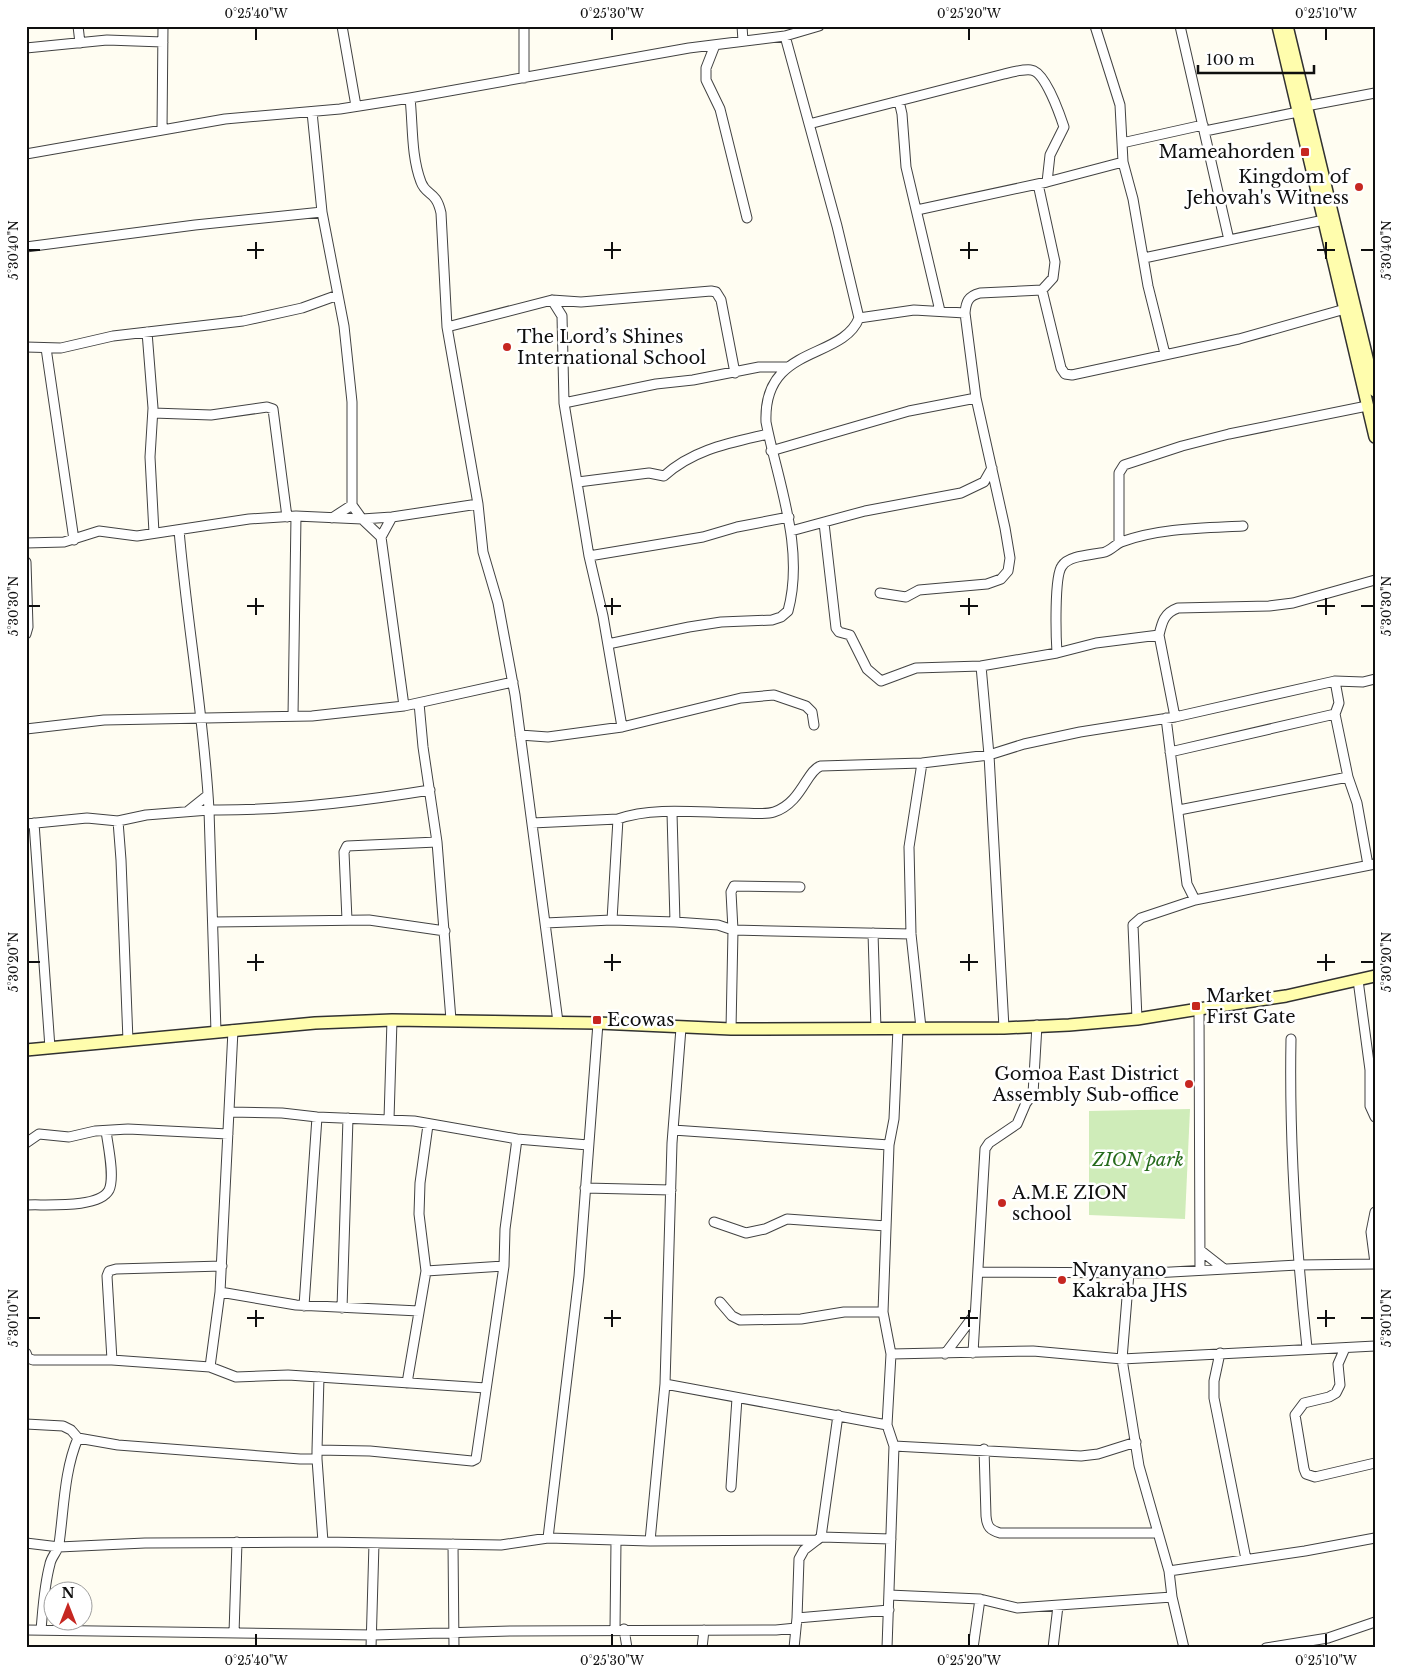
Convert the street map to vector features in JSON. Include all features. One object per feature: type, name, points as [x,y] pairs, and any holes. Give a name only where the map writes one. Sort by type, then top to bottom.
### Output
[{"type":"street","points":[[78,26],[80,43]]},
{"type":"street","points":[[162,130],[163,26]]},
{"type":"street","points":[[342,26],[356,106]]},
{"type":"street","points":[[524,26],[524,78]]},
{"type":"street","points":[[742,26],[743,41]]},
{"type":"street","points":[[26,154],[225,119],[312,112],[410,98],[715,45],[785,36],[819,26]]},
{"type":"street","points":[[1095,26],[1120,106],[1123,162],[1144,258],[1148,286],[1165,354]]},
{"type":"street","points":[[1180,26],[1229,240]]},
{"type":"street","points":[[1278,26],[1302,109],[1375,391]]},
{"type":"street","points":[[1287,26],[1324,220],[1375,437]]},
{"type":"street","points":[[608,644],[721,622],[772,620],[782,617],[788,611],[790,604],[791,532],[768,434],[765,408],[768,393],[787,367],[798,359],[843,338],[859,318],[785,36]]},
{"type":"street","points":[[26,48],[107,40],[163,42]]},
{"type":"street","points":[[715,45],[706,68],[706,80],[720,109],[747,218]]},
{"type":"street","points":[[809,124],[1004,74],[1032,70],[1036,72],[1051,95],[1064,127],[1050,155],[1042,183],[1055,262],[1053,278],[1042,290],[974,295],[968,299],[965,313],[976,398],[1005,528],[1010,558],[1008,571],[1000,579],[988,584],[919,590],[906,597],[880,593]]},
{"type":"street","points":[[1122,143],[1302,109],[1375,93]]},
{"type":"street","points":[[410,98],[419,176],[425,188],[437,198],[441,213],[447,326],[478,504],[485,563],[498,603],[513,682],[558,1022]]},
{"type":"street","points":[[899,101],[902,114],[906,167],[940,311]]},
{"type":"street","points":[[312,112],[322,212],[344,326],[352,402],[352,505],[362,519],[381,537]]},
{"type":"street","points":[[917,210],[1042,183],[1123,162]]},
{"type":"street","points":[[26,247],[196,225],[322,212]]},
{"type":"street","points":[[1144,258],[1324,220]]},
{"type":"street","points":[[1042,290],[1059,361],[1065,374],[1078,374],[1239,339],[1345,309]]},
{"type":"street","points":[[447,326],[552,300],[582,302],[704,291],[716,292],[721,300],[736,372]]},
{"type":"street","points":[[26,347],[76,346],[113,336],[251,319],[302,308],[338,295]]},
{"type":"street","points":[[552,300],[562,316],[564,404],[589,556],[608,644],[622,727]]},
{"type":"street","points":[[859,318],[914,310],[965,313]]},
{"type":"street","points":[[147,332],[153,413],[150,457],[154,533]]},
{"type":"street","points":[[46,348],[74,540]]},
{"type":"street","points":[[564,404],[656,384],[771,366],[787,367]]},
{"type":"street","points":[[771,451],[909,411],[976,398]]},
{"type":"street","points":[[1119,543],[1119,473],[1124,465],[1182,446],[1229,434],[1368,406]]},
{"type":"street","points":[[153,413],[204,416],[267,407],[272,409],[292,517],[294,716]]},
{"type":"street","points":[[578,482],[648,472],[664,476],[682,461],[700,452],[768,434]]},
{"type":"street","points":[[791,532],[864,511],[950,497],[984,482],[992,468]]},
{"type":"street","points":[[984,482],[995,487]]},
{"type":"street","points":[[26,543],[74,540],[91,532],[125,536],[249,519],[292,517],[362,519],[392,517],[478,504]]},
{"type":"street","points":[[332,518],[352,505]]},
{"type":"street","points":[[392,517],[381,537],[404,706]]},
{"type":"street","points":[[589,556],[704,537],[737,527],[788,517]]},
{"type":"street","points":[[824,523],[836,628],[839,632],[850,635],[858,655],[875,678],[881,681],[916,668],[981,666],[1056,653],[1096,643],[1159,635]]},
{"type":"street","points":[[1056,653],[1056,600],[1062,565],[1067,561],[1107,551],[1119,543],[1189,529],[1243,526]]},
{"type":"street","points":[[179,530],[184,584],[202,720],[208,795],[216,1032]]},
{"type":"street","points":[[26,562],[28,627],[26,634]]},
{"type":"street","points":[[1195,900],[1187,884],[1179,810],[1170,752],[1171,718],[1159,635],[1165,616],[1169,611],[1178,608],[1269,606],[1293,603],[1375,580]]},
{"type":"street","points":[[981,666],[989,755],[1004,1028]]},
{"type":"street","points":[[532,823],[618,819],[627,816],[672,812],[774,812],[797,798],[816,767],[922,762],[989,755],[1024,744],[1080,732],[1171,718],[1335,681],[1363,682],[1375,679]]},
{"type":"street","points":[[1137,1019],[1134,925],[1140,918],[1195,900],[1273,886],[1371,864],[1357,804],[1348,777],[1335,714],[1339,703],[1335,681]]},
{"type":"street","points":[[26,729],[104,720],[202,720],[294,716],[404,706],[513,682]]},
{"type":"street","points":[[520,735],[548,738],[622,727],[741,698],[774,695],[806,706],[812,712],[814,725]]},
{"type":"street","points":[[419,703],[422,746],[430,790],[445,931],[451,1020]]},
{"type":"street","points":[[1170,752],[1335,714]]},
{"type":"street","points":[[921,1028],[911,934],[909,847],[922,762]]},
{"type":"street","points":[[1179,810],[1348,777]]},
{"type":"street","points":[[50,1048],[30,823],[87,818],[118,821],[146,815],[209,810],[262,810],[334,804],[430,790]]},
{"type":"street","points":[[188,812],[208,795]]},
{"type":"street","points":[[672,812],[675,922]]},
{"type":"street","points":[[612,920],[618,819]]},
{"type":"street","points":[[118,821],[122,860],[128,1041]]},
{"type":"street","points":[[347,920],[344,852],[347,846],[436,842]]},
{"type":"street","points":[[731,1029],[731,892],[734,886],[800,887]]},
{"type":"street","points":[[544,922],[612,920],[675,922],[718,924],[732,930],[911,934]]},
{"type":"street","points":[[212,922],[383,921],[445,931]]},
{"type":"street","points":[[873,933],[876,1029]]},
{"type":"street","points":[[26,1050],[315,1023],[392,1020],[598,1023],[731,1029],[1004,1028],[1037,1024],[1069,1025],[1137,1019],[1286,996],[1375,976]]},
{"type":"street","points":[[1358,980],[1370,1070],[1370,1106],[1375,1116]]},
{"type":"street","points":[[1199,1009],[1200,1269]]},
{"type":"street","points":[[389,1119],[392,1020]]},
{"type":"street","points":[[548,1538],[579,1276],[598,1023]]},
{"type":"street","points":[[973,1353],[985,1149],[989,1143],[1017,1124],[1026,1103],[1033,1094],[1037,1024]]},
{"type":"street","points":[[650,1541],[665,1384],[673,1130],[681,1028]]},
{"type":"street","points":[[887,1648],[894,1446],[887,1425],[891,1354],[883,1312],[889,1145],[894,1119],[898,1028]]},
{"type":"street","points":[[210,1368],[222,1266],[233,1030]]},
{"type":"street","points":[[1291,1039],[1292,1157],[1298,1265],[1307,1348]]},
{"type":"street","points":[[230,1112],[273,1112],[317,1117],[389,1119],[517,1139],[588,1145]]},
{"type":"street","points":[[304,1306],[317,1117]]},
{"type":"street","points":[[342,1308],[348,1118]]},
{"type":"street","points":[[407,1383],[426,1271],[419,1214],[420,1182],[428,1125]]},
{"type":"street","points":[[26,1143],[39,1134],[69,1137],[106,1131],[150,1129],[228,1134]]},
{"type":"street","points":[[673,1130],[889,1145]]},
{"type":"street","points":[[26,1205],[82,1204],[105,1194],[110,1186],[111,1168],[106,1131]]},
{"type":"street","points":[[26,1424],[63,1426],[78,1438],[118,1445],[317,1455],[370,1451],[472,1461],[476,1459],[504,1266],[505,1228],[517,1139]]},
{"type":"street","points":[[585,1188],[671,1190]]},
{"type":"street","points":[[978,1272],[1129,1273],[1298,1265],[1375,1264],[1371,1232],[1375,1212]]},
{"type":"street","points":[[714,1222],[746,1233],[765,1230],[787,1219],[886,1226]]},
{"type":"street","points":[[1200,1250],[1223,1268]]},
{"type":"street","points":[[112,1360],[109,1271],[116,1269],[222,1266]]},
{"type":"street","points":[[426,1271],[504,1266]]},
{"type":"street","points":[[1129,1273],[1122,1358],[1140,1466],[1169,1571],[1172,1596],[1184,1648]]},
{"type":"street","points":[[220,1292],[304,1306],[419,1311]]},
{"type":"street","points":[[720,1302],[732,1316],[740,1320],[801,1319],[844,1312],[883,1312]]},
{"type":"street","points":[[945,1354],[976,1313]]},
{"type":"street","points":[[891,1354],[1033,1351],[1122,1358],[1375,1346]]},
{"type":"street","points":[[1345,1348],[1338,1364],[1340,1384],[1336,1394],[1329,1398],[1304,1403],[1295,1415],[1304,1469],[1306,1474],[1315,1477],[1375,1463]]},
{"type":"street","points":[[26,1353],[28,1358],[33,1360],[112,1360],[210,1368],[236,1377],[288,1374],[486,1388]]},
{"type":"street","points":[[1220,1353],[1214,1381],[1214,1398],[1246,1559]]},
{"type":"street","points":[[319,1377],[317,1455],[324,1542]]},
{"type":"street","points":[[665,1384],[838,1414],[887,1425]]},
{"type":"street","points":[[732,1486],[737,1398]]},
{"type":"street","points":[[794,1648],[799,1559],[804,1550],[819,1538],[838,1414]]},
{"type":"street","points":[[41,1630],[49,1566],[53,1554],[59,1547],[73,1448],[78,1438]]},
{"type":"street","points":[[894,1446],[984,1449],[1081,1456],[1098,1454],[1136,1442]]},
{"type":"street","points":[[984,1449],[986,1516],[987,1525],[991,1530],[1000,1533],[1158,1533]]},
{"type":"street","points":[[26,1543],[59,1547],[85,1544],[237,1542],[501,1546],[548,1538],[616,1541],[819,1538],[891,1539]]},
{"type":"street","points":[[1169,1571],[1375,1538]]},
{"type":"street","points":[[616,1541],[619,1629],[627,1648]]},
{"type":"street","points":[[234,1633],[237,1542]]},
{"type":"street","points":[[371,1648],[373,1635],[374,1543]]},
{"type":"street","points":[[454,1544],[454,1648]]},
{"type":"street","points":[[889,1595],[980,1599],[1017,1608],[1172,1596]]},
{"type":"street","points":[[973,1648],[980,1599]]},
{"type":"street","points":[[1053,1648],[1058,1606]]},
{"type":"street","points":[[797,1618],[889,1610]]},
{"type":"street","points":[[1271,1647],[1328,1638],[1375,1622]]},
{"type":"street","points":[[26,1630],[373,1635],[619,1629],[796,1628]]},
{"type":"street","points":[[702,1648],[704,1630]]},
{"type":"green space","name":"ZION park","points":[[1190,1109],[1185,1219],[1089,1215],[1089,1111]]},
{"type":"place","name":"Mameahorden","points":[[1305,152]]},
{"type":"place","name":"Kingdom of Jehovah's Witness","points":[[1359,187]]},
{"type":"place","name":"The Lord’s Shines International School","points":[[507,347]]},
{"type":"place","name":"Market First Gate","points":[[1196,1006]]},
{"type":"place","name":"Ecowas","points":[[597,1020]]},
{"type":"place","name":"Gomoa East District Assembly Sub-office","points":[[1189,1084]]},
{"type":"place","name":"A.M.E ZION school","points":[[1002,1203]]},
{"type":"place","name":"Nyanyano Kakraba JHS","points":[[1062,1280]]}]
